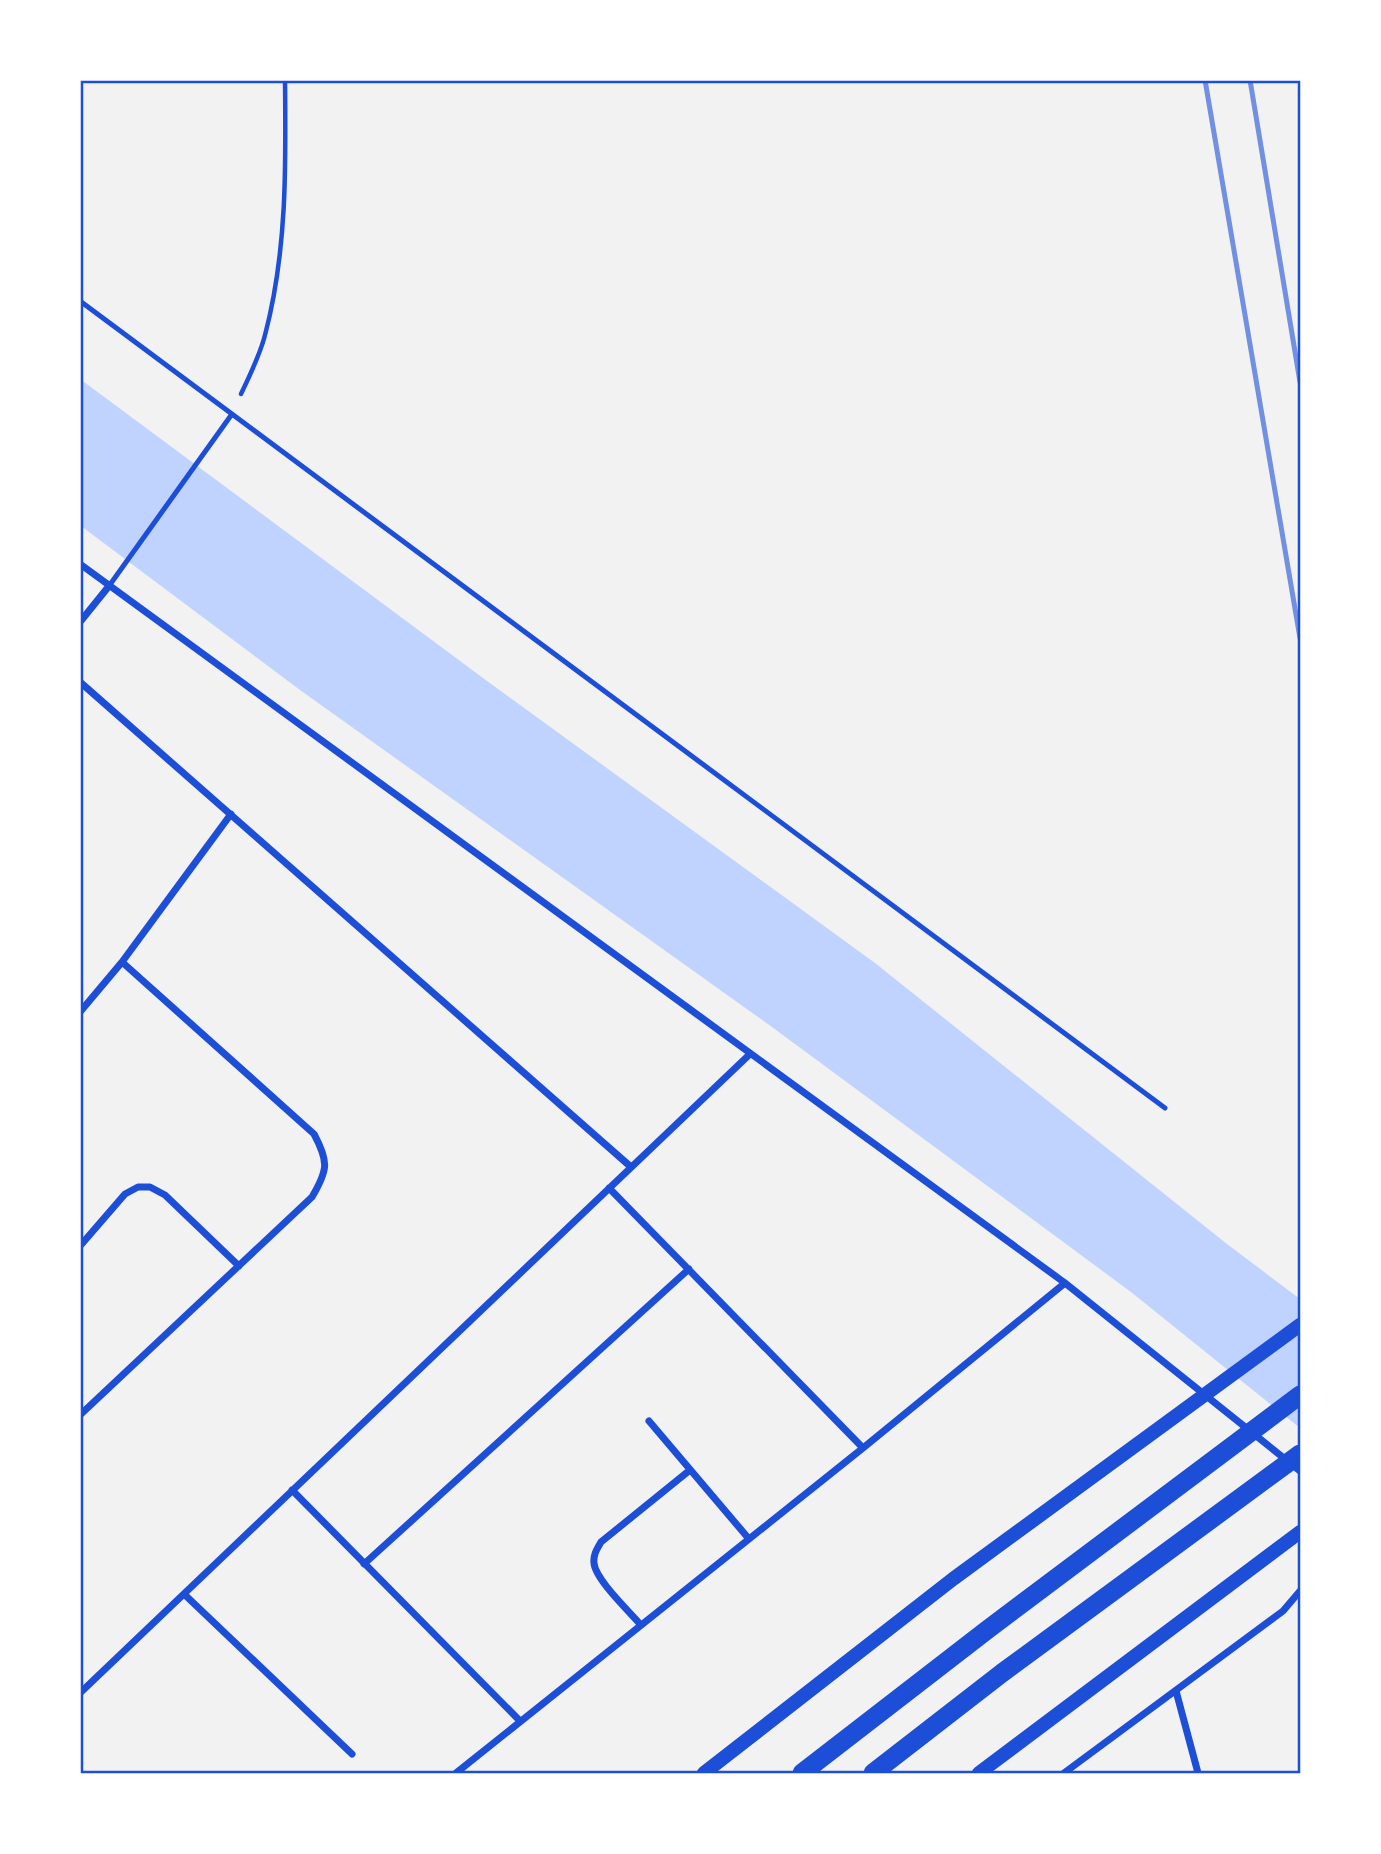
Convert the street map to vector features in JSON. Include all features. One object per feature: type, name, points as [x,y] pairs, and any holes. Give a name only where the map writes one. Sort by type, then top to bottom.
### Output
[{"type":"highway","points":[[802,1773],[1300,1395]]},
{"type":"highway","points":[[873,1773],[1002,1673],[1300,1454]]},
{"type":"main road","points":[[704,1773],[953,1579],[1300,1325]]},
{"type":"main road","points":[[979,1773],[1300,1532]]},
{"type":"street","points":[[80,564],[1065,1283],[1300,1471]]},
{"type":"street","points":[[80,622],[109,586]]},
{"type":"street","points":[[80,682],[631,1167]]},
{"type":"street","points":[[80,1012],[122,962],[230,814]]},
{"type":"street","points":[[80,1415],[312,1197],[326,1174],[324,1154],[314,1134],[122,962]]},
{"type":"street","points":[[80,1693],[750,1054]]},
{"type":"street","points":[[80,1246],[125,1194],[138,1187],[150,1187],[165,1195],[239,1266]]},
{"type":"street","points":[[609,1188],[863,1448]]},
{"type":"street","points":[[364,1564],[690,1269]]},
{"type":"street","points":[[456,1773],[1065,1283]]},
{"type":"street","points":[[649,1421],[749,1539]]},
{"type":"street","points":[[640,1624],[600,1576],[593,1564],[595,1553],[601,1542],[690,1470]]},
{"type":"street","points":[[292,1490],[519,1720]]},
{"type":"street","points":[[1063,1773],[1283,1611],[1300,1591]]},
{"type":"street","points":[[184,1594],[352,1754]]},
{"type":"street","points":[[1176,1691],[1198,1773]]},
{"type":"lane","points":[[80,301],[1165,1108]]},
{"type":"lane","points":[[109,586],[232,414]]},
{"type":"path","points":[[232,414],[265,336],[280,260],[286,174],[285,80]]},
{"type":"water","points":[[80,379],[483,678],[875,963],[1227,1244],[1300,1299],[1300,1428],[1131,1292],[772,1027],[300,690],[81,526]]},
{"type":"railway","points":[[1205,80],[1300,638]]},
{"type":"railway","points":[[1250,80],[1300,382]]}]
